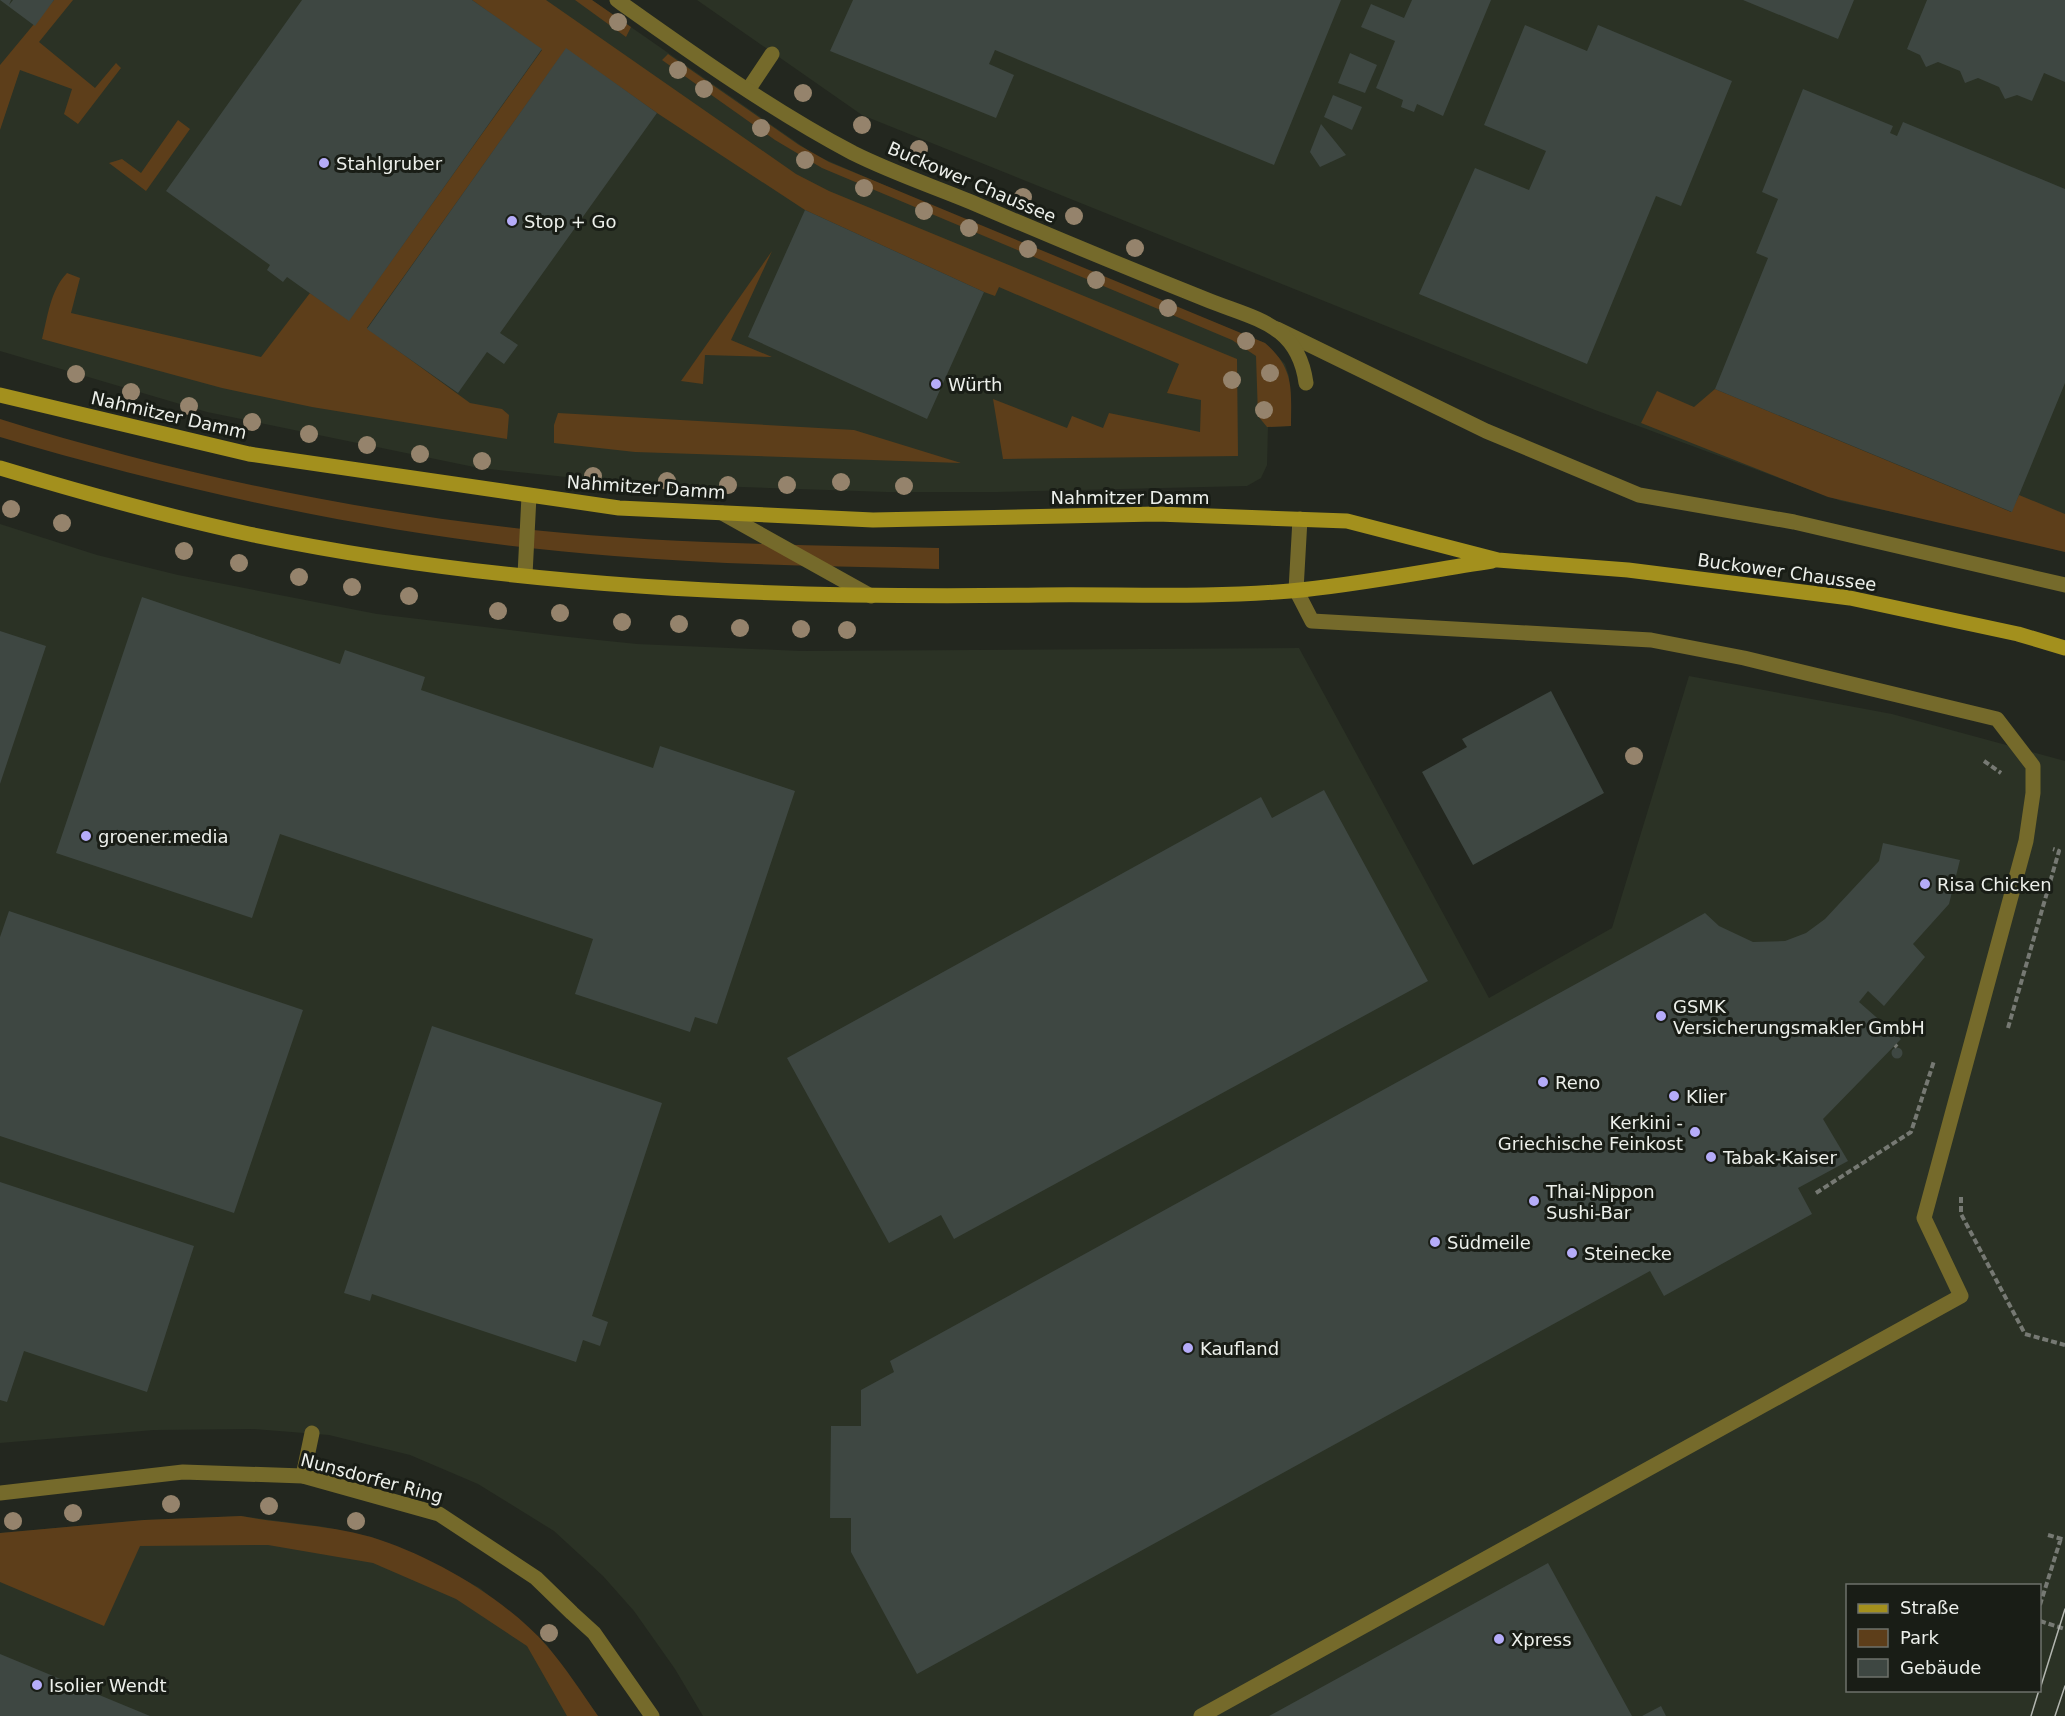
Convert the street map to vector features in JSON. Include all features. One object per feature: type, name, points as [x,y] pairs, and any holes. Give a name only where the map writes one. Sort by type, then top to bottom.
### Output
[{"type":"main road","name":"Nahmitzer Damm","points":[[0,395],[249,454],[620,508],[873,520],[1157,514],[1300,519]]},
{"type":"main road","points":[[0,468],[138,509],[251,534],[353,552],[525,575],[737,592],[871,596],[1263,593],[1296,590]]},
{"type":"main road","name":"Buckower Chaussee","points":[[1300,519],[1347,521],[1498,560],[1628,570],[1850,598],[2018,634],[2065,648]]},
{"type":"main road","name":"Buckower Chaussee","points":[[1296,590],[1498,560]]},
{"type":"street","name":"Buckower Chaussee","points":[[617,0],[799,123],[856,154],[1118,265],[1273,327],[1296,348],[1304,364],[1306,383]]},
{"type":"street","points":[[748,90],[772,54]]},
{"type":"street","points":[[1273,327],[1486,431],[1639,495],[1794,522],[2065,585]]},
{"type":"street","points":[[525,575],[530,496]]},
{"type":"street","points":[[722,513],[871,596]]},
{"type":"street","points":[[1201,1716],[1960,1296],[1924,1218],[2026,841],[2033,793],[2033,766],[1997,719],[1744,658],[1651,640],[1312,621],[1296,590],[1300,519]]},
{"type":"street","points":[[303,1476],[312,1433]]},
{"type":"street","name":"Nunsdorfer Ring","points":[[0,1493],[183,1472],[303,1476],[439,1514],[536,1578],[594,1634],[652,1716]]},
{"type":"path","points":[[1984,761],[2001,774],[2006,784]]},
{"type":"path","points":[[2006,1033],[2059,851],[2026,841]]},
{"type":"path","points":[[1816,1193],[1911,1132],[1936,1055]]},
{"type":"path","points":[[1960,1193],[1961,1214],[2025,1334],[2065,1345]]},
{"type":"path","points":[[2041,1602],[2063,1539],[2048,1535]]},
{"type":"path","points":[[2041,1621],[2065,1629]]},
{"type":"shaded area","points":[[0,0],[592,0],[815,155],[992,232],[1265,343],[1285,364],[1289,376],[1291,426],[1268,427],[1267,465],[1261,478],[1247,486],[997,492],[887,492],[625,483],[479,468],[207,412],[0,351]]},
{"type":"shaded area","points":[[697,0],[2065,0],[2065,552],[1978,530],[1841,501],[1595,410],[862,115]]},
{"type":"shaded area","points":[[0,524],[97,555],[178,575],[377,614],[637,644],[801,651],[1299,648],[1489,998],[1612,928],[1689,676],[1892,714],[2065,761],[2065,1716],[703,1716],[675,1669],[634,1611],[603,1576],[554,1531],[478,1484],[410,1455],[329,1435],[254,1429],[154,1430],[0,1443]]},
{"type":"shaded area","points":[[241,1516],[325,1527],[372,1537],[416,1555],[480,1588],[547,1645],[598,1716],[0,1716],[0,1533],[144,1520]]},
{"type":"green space","points":[[54,0],[73,0],[39,42],[95,88],[116,63],[121,68],[78,124],[64,114],[72,89],[20,70],[0,130],[0,65]]},
{"type":"green space","points":[[472,0],[546,0],[796,174],[829,191],[1237,359],[1238,456],[1003,459],[993,399],[1067,428],[1072,416],[1103,428],[1109,413],[1200,432],[1201,400],[1167,393],[1179,364],[999,287],[995,296],[984,292],[805,210],[657,113],[566,49],[367,328],[470,403],[502,409],[509,415],[507,439],[312,407],[222,388],[42,339],[53,296],[67,273],[80,278],[71,313],[261,357],[310,293],[349,320],[542,50]]},
{"type":"green space","points":[[575,0],[592,0],[631,27],[626,37]]},
{"type":"green space","points":[[668,54],[799,145],[829,162],[1265,343],[1282,362],[1286,371],[1291,391],[1291,426],[1267,427],[1258,416],[1256,356],[1232,340],[822,168],[775,140],[662,60]]},
{"type":"green space","points":[[178,120],[190,129],[146,191],[109,163],[122,159],[141,173]]},
{"type":"green space","points":[[772,251],[731,340],[772,357],[705,355],[703,384],[681,381]]},
{"type":"green space","points":[[1715,389],[2011,512],[2019,495],[2065,514],[2065,552],[1828,497],[1641,423],[1657,391],[1694,407]]},
{"type":"green space","points":[[558,413],[854,430],[961,463],[635,452],[554,443],[554,425]]},
{"type":"green space","points":[[0,419],[197,473],[331,501],[398,512],[584,535],[736,543],[939,548],[939,569],[736,563],[614,556],[536,549],[381,527],[227,496],[0,437]]},
{"type":"green space","points":[[241,1516],[339,1530],[371,1537],[442,1567],[489,1596],[530,1629],[561,1663],[598,1716],[567,1716],[527,1646],[456,1599],[373,1563],[268,1545],[140,1546],[104,1626],[0,1582],[0,1533],[144,1520]]},
{"type":"building","points":[[0,0],[11,0],[9,5],[13,0],[54,0],[35,26]]},
{"type":"building","name":"Stahlgruber","points":[[302,0],[472,0],[542,49],[349,321],[287,277],[283,282],[267,270],[270,265],[166,191]]},
{"type":"building","points":[[853,0],[1341,0],[1274,165],[995,50],[989,64],[1014,75],[996,118],[830,51]]},
{"type":"building","points":[[1412,0],[1491,0],[1443,116],[1417,104],[1414,112],[1401,107],[1403,100],[1376,88],[1395,41],[1361,27],[1371,4],[1404,18]]},
{"type":"building","points":[[1743,0],[1854,0],[1838,39]]},
{"type":"building","points":[[1927,0],[2065,0],[2065,82],[2044,73],[2032,101],[2017,95],[2005,99],[1999,87],[1978,78],[1965,83],[1960,71],[1938,62],[1926,67],[1920,55],[1907,49]]},
{"type":"building","points":[[1525,25],[1587,51],[1598,25],[1732,81],[1681,206],[1656,196],[1587,364],[1419,294],[1475,168],[1529,190],[1546,151],[1484,125]]},
{"type":"building","name":"Stop + Go","points":[[566,48],[657,113],[500,333],[518,345],[504,364],[487,352],[458,393],[367,329]]},
{"type":"building","points":[[1350,53],[1377,65],[1365,93],[1338,83]]},
{"type":"building","points":[[1803,89],[1893,126],[1890,133],[1897,136],[1903,122],[2065,189],[2065,383],[2012,512],[1715,389],[1768,258],[1756,253],[1778,199],[1762,192]]},
{"type":"building","points":[[1333,95],[1362,107],[1352,130],[1324,117]]},
{"type":"building","points":[[1321,124],[1346,155],[1320,167],[1310,152]]},
{"type":"building","points":[[805,210],[984,292],[927,419],[748,337]]},
{"type":"building","points":[[142,597],[340,664],[345,650],[425,677],[421,690],[653,768],[660,746],[795,791],[717,1024],[695,1017],[690,1032],[575,994],[593,939],[280,834],[252,918],[56,853]]},
{"type":"building","points":[[0,631],[46,646],[0,784]]},
{"type":"building","points":[[1551,691],[1604,793],[1473,865],[1422,772],[1467,747],[1462,739]]},
{"type":"building","points":[[1324,790],[1428,981],[954,1239],[941,1215],[889,1243],[787,1058],[1261,797],[1272,818]]},
{"type":"building","name":"Südmeile","points":[[1883,843],[1960,860],[1949,904],[1913,944],[1925,957],[1884,1006],[1868,991],[1859,1002],[1901,1039],[1823,1119],[1848,1161],[1798,1188],[1812,1214],[1664,1296],[1650,1271],[917,1674],[851,1552],[851,1518],[830,1518],[831,1426],[861,1426],[861,1390],[894,1372],[890,1361],[1705,913],[1719,926],[1753,942],[1785,941],[1806,933],[1825,919],[1879,861]]},
{"type":"building","points":[[9,911],[303,1010],[234,1213],[0,1136],[0,937]]},
{"type":"building","points":[[432,1026],[662,1103],[592,1316],[608,1322],[600,1346],[583,1340],[576,1362],[372,1294],[370,1301],[344,1293]]},
{"type":"building","points":[[1897,1047],[1903,1053],[1897,1059],[1891,1053]]},
{"type":"building","points":[[0,1182],[194,1246],[147,1392],[24,1351],[7,1402],[0,1400]]},
{"type":"building","name":"Xpress","points":[[1548,1563],[1632,1716],[1269,1716]]},
{"type":"building","name":"Isolier Wendt","points":[[0,1654],[150,1716],[0,1716]]},
{"type":"building","points":[[1661,1706],[1666,1716],[1642,1716]]},
{"type":"tram line","points":[[2041,1686],[2065,1609]]},
{"type":"tram line","points":[[2055,1716],[2065,1686]]},
{"type":"tram line","points":[[2031,1716],[2038,1692]]},
{"type":"place","name":"Stahlgruber","points":[[324,163]]},
{"type":"place","name":"Stop + Go","points":[[512,221]]},
{"type":"place","name":"Würth","points":[[936,384]]},
{"type":"place","name":"groener.media","points":[[86,836]]},
{"type":"place","name":"Risa Chicken","points":[[1925,884]]},
{"type":"place","name":"GSMK Versicherungsmakler GmbH","points":[[1661,1016]]},
{"type":"place","name":"Reno","points":[[1543,1082]]},
{"type":"place","name":"Klier","points":[[1674,1096]]},
{"type":"place","name":"Kerkini - Griechische Feinkost","points":[[1695,1132]]},
{"type":"place","name":"Tabak-Kaiser","points":[[1711,1157]]},
{"type":"place","name":"Thai-Nippon Sushi-Bar","points":[[1534,1201]]},
{"type":"place","name":"Südmeile","points":[[1435,1242]]},
{"type":"place","name":"Steinecke","points":[[1572,1253]]},
{"type":"place","name":"Kaufland","points":[[1188,1348]]},
{"type":"place","name":"Xpress","points":[[1499,1639]]},
{"type":"place","name":"Isolier Wendt","points":[[37,1685]]}]
